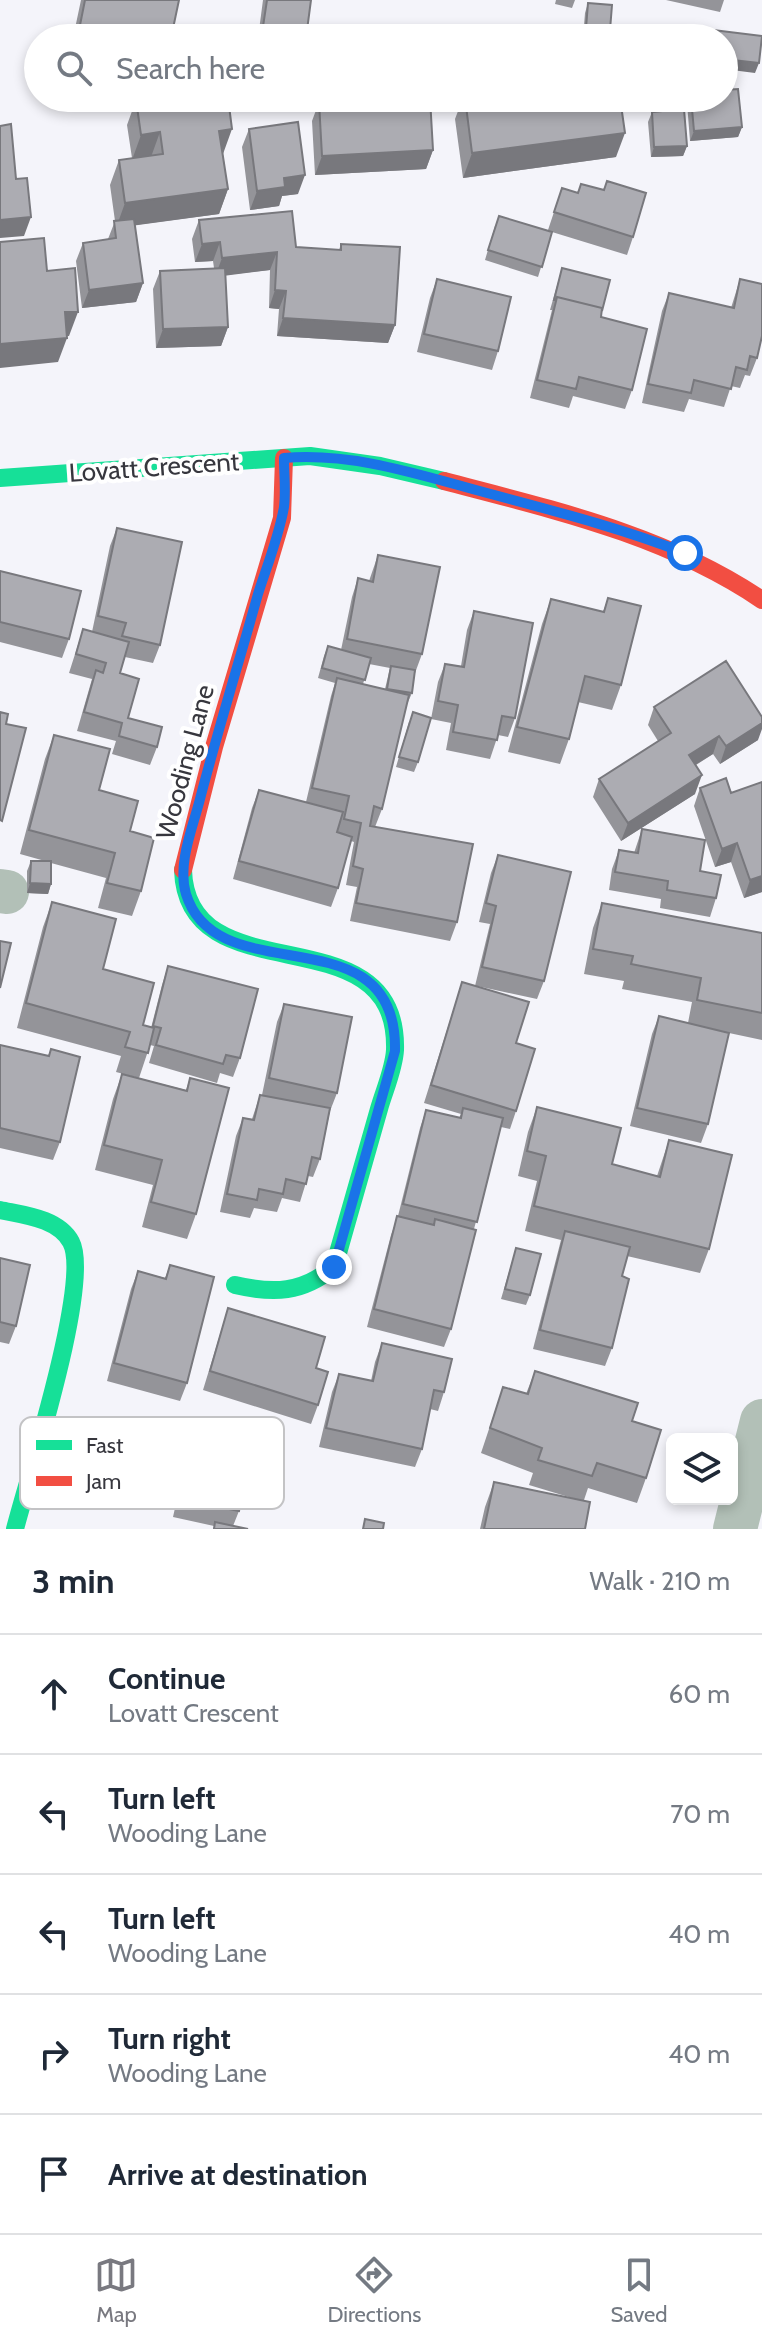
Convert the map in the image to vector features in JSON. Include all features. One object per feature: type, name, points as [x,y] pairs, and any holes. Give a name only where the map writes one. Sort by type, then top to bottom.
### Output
[{"type":"street","name":"Lovatt Crescent","points":[[0,478],[284,458],[342,458],[389,467],[630,532],[685,553],[762,600]]},
{"type":"street","name":"Wooding Lane","points":[[235,1285],[269,1293],[297,1291],[317,1282],[334,1267],[395,1051],[396,1024],[377,986],[350,969],[223,938],[193,912],[185,890],[184,863],[211,756],[284,506],[284,458]]},
{"type":"street","points":[[0,1210],[50,1222],[72,1239],[79,1267],[44,1417]]},
{"type":"street","points":[[735,1529],[762,1421]]},
{"type":"street","points":[[15,1529],[20,1509]]},
{"type":"building","points":[[85,0],[179,0],[174,24],[80,24]]},
{"type":"building","points":[[267,0],[311,0],[308,24],[263,24]]},
{"type":"building","points":[[588,3],[612,5],[610,24],[586,24]]},
{"type":"building","points":[[738,33],[762,36],[759,63],[738,61]]},
{"type":"building","points":[[738,89],[742,127],[694,131],[692,112],[738,112]]},
{"type":"building","points":[[138,112],[230,112],[232,129],[219,131],[228,189],[125,203],[119,160],[163,154],[160,132],[141,135]]},
{"type":"building","points":[[320,112],[431,112],[433,150],[322,156]]},
{"type":"building","points":[[467,112],[622,112],[625,133],[472,153]]},
{"type":"building","points":[[652,112],[684,112],[687,146],[654,147]]},
{"type":"building","points":[[298,122],[305,175],[284,178],[285,187],[257,191],[249,129]]},
{"type":"building","points":[[11,124],[16,179],[27,178],[31,217],[0,220],[0,126]]},
{"type":"building","points":[[607,181],[646,193],[633,237],[554,212],[562,188],[578,193],[581,184],[604,190]]},
{"type":"building","points":[[292,211],[296,247],[341,250],[341,244],[400,247],[395,325],[283,318],[286,291],[275,290],[277,252],[222,258],[220,242],[202,244],[199,220]]},
{"type":"building","points":[[499,216],[552,232],[542,267],[488,250]]},
{"type":"building","points":[[134,219],[143,283],[89,290],[83,243],[116,238],[114,221]]},
{"type":"building","points":[[44,238],[47,271],[75,268],[78,312],[65,312],[67,338],[0,344],[0,242]]},
{"type":"building","points":[[225,268],[228,327],[163,329],[160,271]]},
{"type":"building","points":[[562,268],[610,280],[602,311],[602,308],[557,297],[554,300]]},
{"type":"building","points":[[437,279],[511,297],[498,351],[424,334]]},
{"type":"building","points":[[740,279],[762,284],[762,336],[757,358],[750,356],[747,370],[736,367],[731,389],[694,380],[691,393],[648,384],[669,293],[734,308]]},
{"type":"building","points":[[557,297],[602,308],[601,317],[647,329],[632,390],[579,377],[576,389],[537,380]]},
{"type":"building","points":[[117,528],[182,542],[160,645],[122,636],[126,623],[98,616]]},
{"type":"building","points":[[378,555],[440,567],[422,654],[347,639],[358,578],[373,582]]},
{"type":"building","points":[[0,571],[81,591],[69,639],[0,622]]},
{"type":"building","points":[[608,598],[641,606],[621,685],[585,676],[569,739],[517,727],[551,599],[604,612]]},
{"type":"building","points":[[474,611],[533,623],[515,718],[502,716],[497,740],[453,732],[458,705],[438,701],[445,664],[464,667]]},
{"type":"building","points":[[83,629],[129,642],[120,673],[139,679],[128,718],[162,727],[157,747],[119,736],[122,723],[84,712],[96,670],[103,673],[106,663],[76,654]]},
{"type":"building","points":[[328,646],[371,658],[365,680],[322,668]]},
{"type":"building","points":[[726,661],[762,717],[762,723],[726,746],[719,736],[689,755],[702,775],[628,823],[599,779],[671,733],[654,707]]},
{"type":"building","points":[[391,666],[415,670],[412,693],[387,689]]},
{"type":"building","points":[[337,678],[409,695],[382,809],[374,806],[370,826],[473,844],[457,922],[356,903],[363,869],[353,866],[361,823],[344,819],[349,796],[312,788]]},
{"type":"building","points":[[0,712],[8,714],[6,724],[26,728],[2,821],[0,820]]},
{"type":"building","points":[[413,712],[431,718],[418,762],[399,757]]},
{"type":"building","points":[[54,735],[110,749],[99,790],[138,801],[130,831],[154,838],[141,891],[107,883],[115,853],[29,830]]},
{"type":"building","points":[[726,778],[731,793],[762,782],[762,876],[750,880],[737,843],[722,849],[700,788]]},
{"type":"building","points":[[259,790],[343,812],[337,832],[352,837],[338,888],[239,861]]},
{"type":"building","points":[[642,829],[705,840],[700,871],[721,875],[716,898],[667,890],[668,881],[615,872],[619,850],[638,853]]},
{"type":"building","points":[[498,855],[571,872],[544,981],[482,967],[496,906],[486,903]]},
{"type":"building","points":[[31,861],[51,861],[51,884],[30,883]]},
{"type":"building","points":[[52,902],[116,919],[103,969],[154,983],[143,1025],[154,1028],[148,1053],[125,1047],[130,1032],[26,1003]]},
{"type":"building","points":[[602,903],[762,933],[762,1013],[697,1000],[701,978],[631,964],[633,956],[593,949]]},
{"type":"building","points":[[0,941],[11,943],[0,988]]},
{"type":"building","points":[[168,966],[258,989],[240,1058],[226,1055],[223,1064],[156,1045],[161,1028],[153,1026]]},
{"type":"building","points":[[462,982],[529,1002],[516,1043],[535,1049],[516,1111],[431,1085]]},
{"type":"building","points":[[284,1004],[352,1017],[337,1093],[269,1078]]},
{"type":"building","points":[[659,1016],[729,1033],[708,1124],[637,1108]]},
{"type":"building","points":[[0,1045],[49,1056],[51,1049],[80,1057],[60,1142],[0,1128]]},
{"type":"building","points":[[122,1074],[187,1091],[190,1078],[229,1088],[196,1214],[151,1202],[162,1160],[104,1145]]},
{"type":"building","points":[[260,1095],[330,1108],[320,1159],[312,1157],[306,1184],[286,1179],[283,1194],[259,1189],[257,1200],[227,1194],[243,1118],[254,1120]]},
{"type":"building","points":[[537,1107],[621,1128],[612,1164],[660,1177],[669,1140],[732,1155],[709,1249],[534,1206],[546,1156],[527,1151]]},
{"type":"building","points":[[463,1108],[503,1118],[477,1222],[403,1204],[426,1110],[461,1118]]},
{"type":"building","points":[[397,1216],[434,1225],[435,1219],[476,1230],[451,1329],[374,1309]]},
{"type":"building","points":[[565,1231],[630,1247],[622,1276],[629,1279],[612,1348],[540,1330]]},
{"type":"building","points":[[516,1248],[541,1254],[530,1295],[505,1289]]},
{"type":"building","points":[[0,1258],[30,1265],[16,1326],[0,1322]]},
{"type":"building","points":[[170,1265],[214,1277],[187,1383],[114,1363],[138,1271],[166,1279]]},
{"type":"building","points":[[228,1308],[325,1337],[316,1368],[328,1372],[318,1405],[210,1371]]},
{"type":"building","points":[[382,1343],[452,1359],[444,1392],[434,1390],[422,1449],[326,1428],[339,1374],[373,1381]]},
{"type":"building","points":[[535,1371],[638,1403],[632,1421],[661,1430],[646,1478],[597,1463],[592,1476],[538,1460],[542,1448],[490,1428],[503,1387],[528,1394]]},
{"type":"building","points":[[494,1482],[590,1502],[585,1529],[484,1529]]},
{"type":"building","points":[[365,1519],[384,1523],[383,1529],[363,1529]]},
{"type":"building","points":[[215,1522],[248,1529],[214,1529]]},
{"type":"traffic: fast","points":[[0,478],[310,456],[380,466],[444,481]]},
{"type":"traffic: fast","points":[[183,870],[193,909],[218,933],[253,946],[331,965],[364,981],[387,1007],[395,1050],[334,1267],[311,1282],[287,1289],[262,1290],[235,1285]]},
{"type":"traffic: fast","points":[[0,1210],[49,1223],[71,1242],[75,1263],[73,1296],[46,1417]]},
{"type":"traffic: fast","points":[[15,1529],[21,1509]]},
{"type":"traffic: jam","points":[[183,870],[214,747],[282,518],[284,458]]},
{"type":"traffic: jam","points":[[444,481],[568,514],[648,541],[725,577],[762,600]]},
{"type":"route","points":[[334,1267],[343,1244],[395,1051],[396,1024],[389,1005],[377,986],[350,969],[223,938],[193,912],[185,890],[184,863],[211,756],[284,506],[284,458],[342,458],[389,467],[630,532],[685,553]]}]
